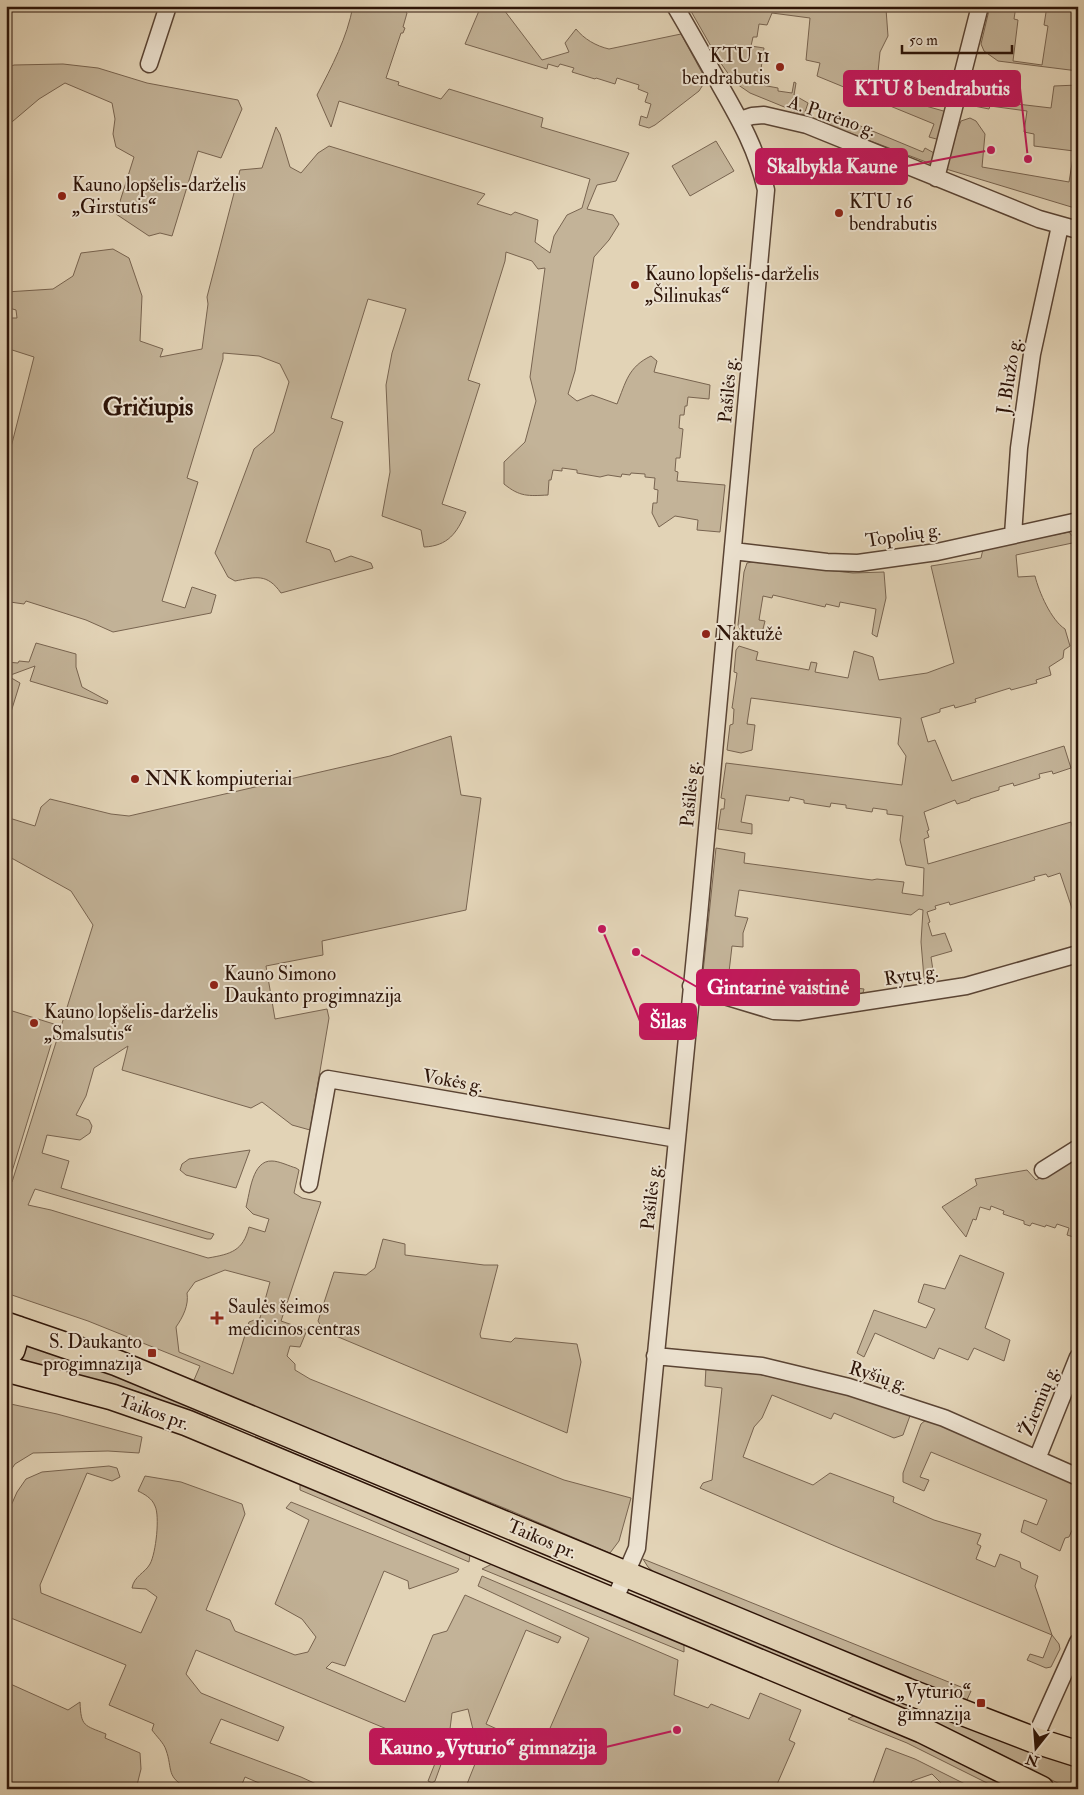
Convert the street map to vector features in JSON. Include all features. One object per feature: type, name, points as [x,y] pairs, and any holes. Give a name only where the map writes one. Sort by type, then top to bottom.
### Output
[{"type":"main road","points":[[6,1356],[12,1350],[12,1327]]},
{"type":"main road","name":"Taikos pr.","points":[[12,1327],[126,1367],[907,1691],[1034,1740],[1078,1754]]},
{"type":"main road","name":"Taikos pr.","points":[[6,1369],[112,1397],[160,1413],[922,1730],[1041,1789]]},
{"type":"street","points":[[150,64],[168,6]]},
{"type":"street","name":"Pašilės g.","points":[[614,1601],[637,1548],[766,190],[760,165],[740,120],[675,6]]},
{"type":"street","points":[[936,178],[980,6]]},
{"type":"street","name":"A. Purėno g.","points":[[740,120],[764,115],[806,125],[1060,226],[1078,230]]},
{"type":"street","name":"J. Blužo g.","points":[[1013,535],[1018,448],[1032,354],[1060,226]]},
{"type":"street","name":"Topolių g.","points":[[733,551],[827,562],[858,563],[937,552],[1078,521]]},
{"type":"street","name":"Rytų g.","points":[[691,986],[774,1011],[798,1012],[966,986],[1078,954]]},
{"type":"street","name":"Vokės g.","points":[[308,1184],[328,1079],[677,1139]]},
{"type":"street","points":[[1043,1170],[1078,1148]]},
{"type":"street","name":"Ryšių g.","points":[[655,1356],[762,1366],[849,1387],[944,1418],[1078,1477]]},
{"type":"street","name":"Žiemių g.","points":[[1037,1459],[1078,1357]]},
{"type":"street","points":[[1034,1740],[1078,1642]]},
{"type":"lane","points":[[925,1789],[932,1789]]},
{"type":"shaded area","points":[[353,6],[399,6],[407,13],[403,27],[405,28],[403,33],[401,33],[386,78],[399,82],[398,85],[441,99],[449,89],[543,118],[541,127],[629,153],[616,181],[597,185],[587,209],[613,215],[619,224],[609,240],[594,257],[575,371],[568,394],[577,401],[592,395],[617,404],[633,370],[643,360],[651,356],[657,361],[654,372],[710,385],[709,399],[688,397],[684,415],[680,415],[679,428],[683,429],[680,458],[676,458],[675,471],[678,472],[677,481],[725,485],[720,532],[697,530],[698,520],[675,516],[659,527],[652,513],[653,503],[657,503],[658,490],[654,489],[655,478],[645,477],[645,474],[631,473],[630,475],[622,474],[621,477],[608,475],[600,477],[577,473],[577,470],[562,468],[562,471],[553,470],[551,480],[549,480],[548,495],[535,496],[524,495],[504,484],[504,462],[525,442],[536,401],[530,377],[545,268],[538,269],[532,261],[506,252],[505,261],[468,380],[480,384],[442,504],[466,512],[451,537],[439,544],[424,547],[421,530],[382,516],[390,472],[386,385],[392,353],[406,309],[368,299],[331,418],[343,422],[306,542],[330,550],[335,562],[351,556],[371,563],[373,568],[281,593],[266,579],[255,578],[235,581],[228,577],[215,553],[254,449],[274,432],[289,382],[280,364],[259,356],[223,353],[223,359],[187,478],[198,482],[162,601],[185,608],[192,587],[216,595],[211,613],[113,632],[86,620],[26,601],[24,604],[10,602],[6,616],[6,459],[9,455],[34,357],[6,348],[6,318],[17,318],[16,310],[6,307],[6,292],[53,289],[73,276],[81,253],[113,249],[129,258],[142,296],[140,341],[163,349],[160,357],[202,349],[208,304],[207,297],[240,170],[262,168],[276,127],[290,167],[301,173],[318,153],[329,146],[485,194],[477,204],[511,215],[515,212],[538,220],[535,242],[550,253],[554,236],[567,215],[582,208],[590,179],[339,101],[331,127],[317,95],[343,41]]},
{"type":"shaded area","points":[[481,6],[501,6],[542,60],[569,52],[565,43],[576,29],[591,42],[609,49],[681,34],[706,80],[699,91],[655,125],[649,128],[639,125],[641,116],[647,118],[651,104],[645,102],[648,93],[638,89],[639,85],[617,78],[615,84],[595,79],[572,72],[574,68],[560,64],[558,67],[548,64],[547,69],[465,44]]},
{"type":"shaded area","points":[[688,6],[872,6],[886,9],[888,36],[880,52],[876,92],[947,112],[940,140],[929,137],[934,124],[817,76],[820,63],[806,60],[810,18],[772,13],[767,25],[759,24],[757,37],[753,37],[751,46],[764,48],[760,76],[763,77],[762,85],[778,88],[778,91],[792,93],[794,82],[796,83],[794,95],[808,103],[804,115],[750,93],[734,82],[720,62]]},
{"type":"shaded area","points":[[990,6],[1016,6],[1014,19],[1018,20],[1013,61],[1042,65],[1048,26],[1044,25],[1047,6],[1078,6],[1078,71],[998,61],[984,51],[981,44]]},
{"type":"shaded area","points":[[63,64],[98,68],[147,83],[238,100],[242,109],[221,158],[198,151],[172,236],[160,233],[149,236],[116,214],[134,157],[116,147],[113,134],[115,119],[112,103],[65,83],[39,99],[6,127],[6,68],[14,65]]},
{"type":"shaded area","points":[[986,72],[985,78],[1003,80],[1000,102],[1051,108],[1054,86],[1078,85],[1078,209],[946,169],[961,121],[970,118],[976,121],[985,134],[982,167],[1069,182],[1074,151],[1034,146],[1034,134],[1024,132],[1027,111],[990,106],[989,109],[969,105],[967,102],[978,73]]},
{"type":"shaded area","points":[[822,110],[923,152],[925,148],[936,154],[934,165],[818,121]]},
{"type":"shaded area","points":[[716,141],[734,171],[690,196],[672,166]]},
{"type":"shaded area","points":[[1069,532],[1077,542],[1016,555],[1018,577],[1035,576],[1039,590],[1050,612],[1065,629],[1070,646],[1064,650],[1063,658],[1049,667],[1051,675],[1036,680],[1037,683],[1011,690],[1010,688],[975,699],[976,702],[955,708],[954,705],[940,709],[940,712],[921,718],[928,742],[935,740],[952,781],[1064,746],[1071,768],[1053,774],[1052,771],[1039,774],[1040,778],[1014,786],[1013,783],[999,787],[999,790],[970,800],[957,804],[955,800],[924,812],[929,837],[924,839],[928,864],[1071,822],[1078,848],[1078,926],[1060,873],[1048,877],[1046,874],[1034,877],[1035,880],[950,905],[949,902],[935,906],[936,909],[927,912],[932,936],[945,933],[952,951],[931,957],[934,977],[924,978],[921,942],[923,910],[919,909],[911,915],[739,890],[735,916],[748,918],[743,933],[743,947],[732,946],[729,972],[864,989],[862,997],[788,1004],[758,999],[702,982],[716,848],[745,853],[744,863],[872,880],[904,882],[902,893],[923,896],[924,868],[906,865],[900,840],[903,816],[887,814],[887,810],[873,808],[872,812],[846,808],[846,805],[831,803],[830,807],[804,803],[804,800],[790,797],[789,801],[746,795],[741,822],[752,824],[752,834],[718,829],[721,809],[724,809],[725,799],[721,798],[726,763],[902,785],[906,756],[898,744],[901,718],[751,698],[747,724],[755,725],[752,750],[741,753],[727,750],[730,725],[733,724],[734,709],[732,708],[737,673],[734,672],[736,650],[739,646],[758,652],[756,660],[809,670],[811,662],[817,663],[815,672],[848,678],[854,651],[873,657],[879,680],[927,673],[954,663],[931,566],[981,558],[983,549]]},
{"type":"shaded area","points":[[747,563],[853,573],[884,572],[886,598],[877,637],[872,634],[876,609],[840,602],[839,607],[826,604],[825,607],[773,595],[772,598],[763,596],[759,620],[765,621],[761,637],[741,632],[738,625],[744,572]]},
{"type":"shaded area","points":[[36,643],[76,654],[76,667],[82,687],[108,701],[107,704],[30,681],[35,666],[8,676],[20,683],[6,728],[6,662],[29,662]]},
{"type":"shaded area","name":"Kauno Simono Daukanto progimnazija","points":[[451,736],[461,795],[481,798],[466,910],[322,941],[323,955],[266,966],[275,1019],[327,1009],[329,1018],[310,1130],[292,1125],[262,1102],[251,1108],[122,1070],[128,1046],[94,1068],[86,1096],[76,1115],[89,1120],[92,1126],[90,1133],[80,1140],[47,1135],[42,1153],[69,1161],[61,1188],[214,1234],[211,1239],[35,1189],[28,1205],[51,1210],[208,1258],[235,1250],[243,1241],[249,1227],[265,1232],[269,1219],[253,1214],[246,1207],[253,1178],[260,1166],[265,1162],[272,1161],[296,1168],[299,1170],[294,1193],[302,1198],[321,1202],[281,1321],[307,1330],[300,1347],[290,1346],[287,1356],[295,1364],[295,1370],[310,1379],[564,1480],[631,1498],[619,1541],[610,1553],[230,1397],[194,1380],[200,1366],[88,1321],[6,1293],[6,1180],[12,1182],[93,925],[71,891],[6,855],[6,817],[35,826],[41,807],[50,799],[111,814],[129,816],[390,756]],"holes":[[[225,1270],[270,1282],[260,1318],[249,1322],[233,1374],[179,1352],[176,1327],[185,1311],[187,1293],[195,1282]]]},
{"type":"shaded area","points":[[6,1009],[57,1025],[10,1178],[6,1177]]},
{"type":"shaded area","points":[[250,1150],[236,1188],[186,1175],[180,1170],[182,1164],[189,1159]]},
{"type":"shaded area","points":[[1078,1156],[1078,1250],[1073,1249],[1077,1238],[1067,1235],[1069,1228],[1057,1224],[1055,1228],[1032,1223],[1030,1226],[1024,1224],[1024,1221],[1003,1214],[1004,1211],[991,1206],[990,1210],[980,1207],[976,1220],[973,1219],[966,1237],[942,1207],[977,1185],[975,1179],[1027,1170],[1036,1180]]},
{"type":"shaded area","points":[[383,1239],[405,1244],[405,1255],[498,1265],[480,1334],[481,1338],[511,1342],[515,1338],[577,1344],[581,1362],[567,1433],[324,1331],[318,1321],[334,1272],[366,1275],[375,1268]]},
{"type":"shaded area","points":[[960,1255],[1004,1273],[985,1328],[1010,1340],[1004,1361],[974,1348],[968,1360],[939,1348],[934,1359],[875,1333],[864,1357],[857,1353],[874,1310],[926,1328],[935,1309],[918,1302],[924,1284],[945,1289]]},
{"type":"shaded area","points":[[23,1341],[100,1369],[208,1413],[206,1419],[148,1395],[106,1382],[15,1360]]},
{"type":"shaded area","points":[[706,1367],[753,1373],[838,1391],[911,1413],[903,1435],[894,1438],[834,1413],[831,1419],[772,1395],[762,1418],[754,1427],[743,1457],[813,1485],[830,1473],[894,1497],[893,1502],[934,1520],[981,1534],[977,1544],[981,1546],[976,1559],[995,1567],[1000,1554],[1020,1562],[1021,1568],[1038,1576],[1035,1586],[1052,1635],[700,1488],[703,1483],[712,1480],[722,1388],[705,1386]]},
{"type":"shaded area","points":[[6,1403],[57,1414],[142,1437],[139,1453],[108,1451],[33,1453],[15,1464],[6,1477]]},
{"type":"shaded area","points":[[927,1419],[960,1431],[1078,1485],[1078,1517],[1069,1537],[1065,1538],[1060,1551],[1021,1532],[1024,1520],[1037,1525],[1047,1500],[931,1452],[920,1477],[929,1480],[924,1491],[903,1482],[903,1473],[921,1424]]},
{"type":"shaded area","points":[[109,1466],[117,1468],[120,1477],[112,1481],[87,1473],[40,1585],[41,1593],[141,1633],[157,1597],[146,1589],[132,1588],[135,1580],[148,1567],[152,1559],[157,1535],[157,1518],[152,1501],[138,1491],[145,1476],[181,1482],[242,1504],[245,1514],[206,1610],[230,1620],[235,1631],[295,1655],[308,1652],[316,1637],[302,1619],[275,1604],[309,1520],[286,1508],[291,1502],[459,1569],[457,1572],[409,1589],[408,1581],[384,1571],[345,1666],[332,1662],[326,1668],[405,1702],[433,1635],[447,1631],[465,1595],[561,1637],[558,1643],[526,1630],[486,1724],[510,1735],[517,1746],[524,1751],[538,1756],[589,1638],[478,1586],[482,1576],[678,1660],[674,1695],[708,1708],[711,1704],[749,1719],[760,1693],[801,1710],[789,1740],[795,1743],[775,1789],[483,1789],[467,1784],[479,1754],[468,1709],[452,1713],[448,1745],[435,1781],[432,1783],[428,1781],[440,1751],[196,1650],[186,1674],[201,1693],[284,1727],[278,1741],[221,1719],[210,1743],[301,1777],[327,1789],[273,1789],[245,1777],[240,1789],[190,1789],[173,1777],[165,1747],[152,1730],[154,1724],[109,1705],[126,1665],[6,1616],[6,1517],[17,1492],[26,1479],[42,1472]]},
{"type":"shaded area","points":[[300,1484],[470,1554],[469,1562],[300,1490]]},
{"type":"shaded area","points":[[643,1559],[971,1691],[966,1702],[656,1574]]},
{"type":"shaded area","points":[[492,1564],[684,1644],[684,1652],[482,1569]]},
{"type":"shaded area","points":[[653,1599],[932,1714],[1078,1768],[1078,1789],[1070,1789],[928,1719],[651,1603],[650,1600]]},
{"type":"shaded area","points":[[1052,1635],[1059,1644],[1060,1649],[1051,1667],[1046,1668],[1027,1660],[1030,1654],[1043,1658]]},
{"type":"shaded area","points":[[6,1682],[68,1710],[80,1702],[81,1716],[88,1727],[106,1734],[105,1738],[140,1753],[141,1769],[136,1789],[6,1789]]},
{"type":"shaded area","points":[[855,1715],[920,1741],[998,1780],[997,1788],[907,1743],[848,1719]]},
{"type":"shaded area","points":[[886,1748],[915,1759],[975,1789],[947,1789],[932,1774],[912,1781],[908,1789],[871,1789]]},
{"type":"place","name":"KTU 11 bendrabutis","points":[[780,67]]},
{"type":"place","name":"Skalbykla Kaune","points":[[991,150]]},
{"type":"place","name":"KTU 8 bendrabutis","points":[[1028,159]]},
{"type":"place","name":"Kauno lopšelis-darželis „Girstutis“","points":[[62,196]]},
{"type":"place","name":"KTU 16 bendrabutis","points":[[839,213]]},
{"type":"place","name":"Kauno lopšelis-darželis „Šilinukas“","points":[[635,285]]},
{"type":"place","name":"Naktužė","points":[[706,634]]},
{"type":"place","name":"NNK kompiuteriai","points":[[135,779]]},
{"type":"place","name":"Šilas","points":[[602,929]]},
{"type":"place","name":"Gintarinė vaistinė","points":[[636,952]]},
{"type":"place","name":"Kauno Simono Daukanto progimnazija","points":[[214,985]]},
{"type":"place","name":"Kauno lopšelis-darželis „Smalsutis“","points":[[34,1023]]},
{"type":"place","name":"Saulės šeimos medicinos centras","points":[[217,1318]]},
{"type":"place","name":"S. Daukanto progimnazija","points":[[152,1353]]},
{"type":"place","name":"„Vyturio“ gimnazija","points":[[981,1703]]},
{"type":"place","name":"Kauno „Vyturio“ gimnazija","points":[[677,1730]]},
{"type":"district","name":"Gričiupis","points":[[148,407]]}]
